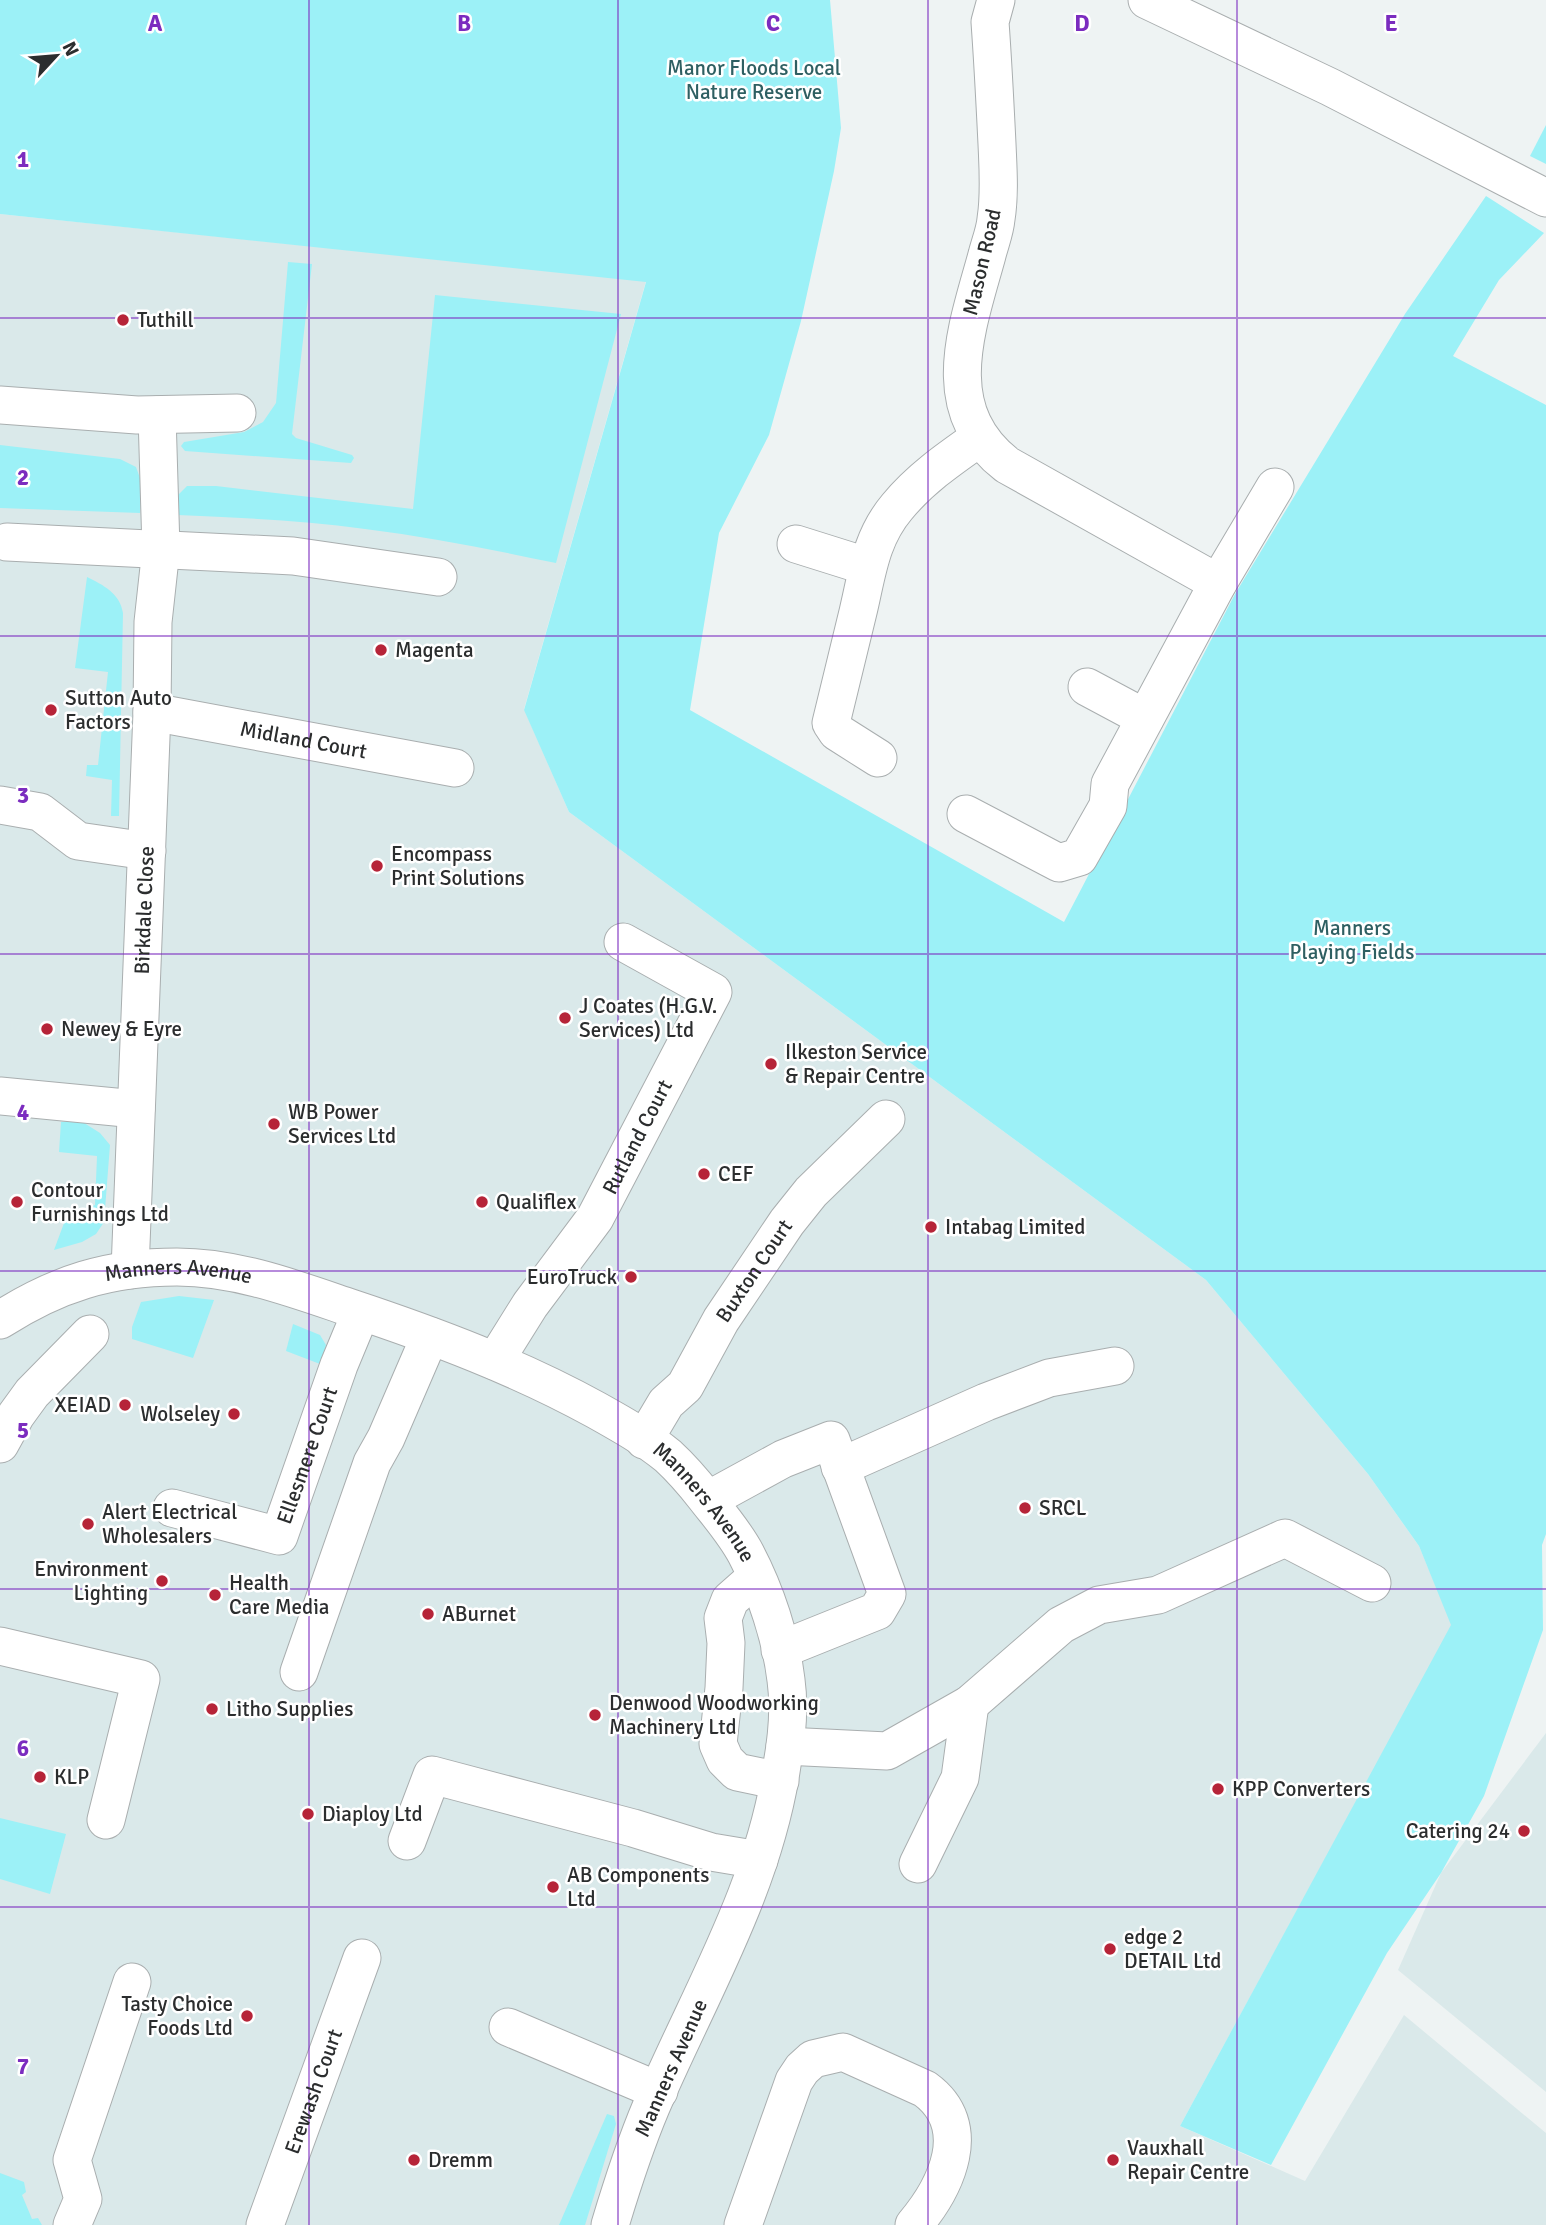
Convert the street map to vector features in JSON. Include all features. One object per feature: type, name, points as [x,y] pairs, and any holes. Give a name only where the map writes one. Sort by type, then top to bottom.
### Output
[{"type":"street","name":"Mason Road","points":[[996,0],[990,22],[998,172],[996,219],[962,353],[966,406],[979,438],[1007,465],[1218,583]]},
{"type":"street","points":[[1147,0],[1185,8],[1546,198]]},
{"type":"street","points":[[0,405],[137,415],[237,414]]},
{"type":"street","name":"Birkdale Close","points":[[130,1270],[152,712],[153,622],[161,549],[157,415]]},
{"type":"street","points":[[878,758],[836,732],[831,723],[866,566],[895,509],[938,466],[979,438]]},
{"type":"street","points":[[966,814],[1059,863],[1079,857],[1108,806],[1110,784],[1218,583],[1275,487]]},
{"type":"street","points":[[7,542],[293,556],[438,577]]},
{"type":"street","points":[[796,544],[866,566]]},
{"type":"street","points":[[1087,687],[1145,718]]},
{"type":"street","name":"Midland Court","points":[[152,712],[455,768]]},
{"type":"street","points":[[0,806],[40,812],[78,841],[146,851]]},
{"type":"street","name":"Rutland Court","points":[[495,1361],[530,1305],[595,1218],[713,992],[623,942]]},
{"type":"street","points":[[0,1097],[136,1109]]},
{"type":"street","name":"Buxton Court","points":[[644,1440],[666,1403],[685,1386],[721,1320],[787,1222],[811,1192],[886,1119]]},
{"type":"street","name":"Manners Avenue","points":[[0,1320],[27,1302],[57,1288],[84,1279],[130,1270],[178,1267],[221,1271],[278,1284],[495,1361],[572,1397],[633,1430],[669,1457],[708,1500],[745,1552],[777,1634],[786,1681],[788,1728],[783,1764],[767,1835],[745,1901],[659,2091],[621,2188],[610,2225]]},
{"type":"street","name":"Ellesmere Court","points":[[172,1508],[279,1536],[339,1365],[361,1312]]},
{"type":"street","points":[[3,1430],[32,1393],[90,1335]]},
{"type":"street","points":[[299,1672],[372,1463],[430,1336]]},
{"type":"street","points":[[840,1467],[986,1402],[1049,1378],[1115,1366]]},
{"type":"street","points":[[708,1500],[783,1459],[831,1440],[887,1594],[877,1611],[780,1650]]},
{"type":"street","points":[[756,1577],[730,1600],[723,1618],[726,1643],[718,1744],[725,1760],[737,1772],[887,1751],[970,1704],[1061,1625],[1099,1605],[1158,1595],[1286,1538],[1372,1583]]},
{"type":"street","points":[[0,1646],[141,1679],[106,1820]]},
{"type":"street","points":[[918,1864],[960,1778],[970,1704]]},
{"type":"street","points":[[407,1840],[432,1775],[633,1828],[710,1852],[759,1860]]},
{"type":"street","name":"Erewash Court","points":[[265,2225],[362,1958]]},
{"type":"street","points":[[72,2225],[83,2199],[72,2160],[132,1982]]},
{"type":"street","points":[[508,2027],[659,2091]]},
{"type":"street","points":[[744,2225],[798,2075],[813,2059],[843,2052],[925,2089],[936,2096],[950,2120],[953,2141],[950,2164],[914,2225]]},
{"type":"shaded area","points":[[0,214],[646,281],[524,709],[569,812],[1206,1280],[1368,1474],[1419,1546],[1452,1625],[1180,2126],[1305,2181],[1404,2015],[1546,2133],[1546,2225],[0,2225]]},
{"type":"shaded area","points":[[1546,1733],[1546,2092],[1398,1970],[1441,1873]]},
{"type":"green space","points":[[0,0],[830,0],[841,128],[834,171],[801,321],[769,435],[719,533],[690,710],[1064,922],[1235,594],[1405,314],[1486,196],[1544,233],[1499,280],[1453,356],[1546,405],[1546,1534],[1542,1545],[1543,1630],[1484,1796],[1441,1873],[1387,1953],[1271,2165],[1180,2126],[1451,1625],[1419,1546],[1368,1474],[1206,1280],[569,812],[524,710],[646,282],[0,214]]},
{"type":"green space","points":[[1546,125],[1546,164],[1530,156]]},
{"type":"green space","points":[[288,262],[312,264],[292,434],[296,438],[352,455],[354,458],[351,463],[185,451],[181,446],[184,442],[244,432],[263,422],[276,403]]},
{"type":"green space","points":[[435,295],[621,314],[556,563],[437,540],[342,526],[178,515],[178,495],[187,486],[216,486],[413,509]]},
{"type":"green space","points":[[0,445],[120,459],[136,467],[141,481],[140,513],[0,508]]},
{"type":"green space","points":[[87,577],[115,595],[123,613],[119,816],[111,816],[112,780],[86,776],[87,765],[98,765],[108,672],[75,668]]},
{"type":"green space","points":[[81,1121],[100,1133],[110,1145],[104,1222],[96,1234],[82,1242],[54,1250],[67,1215],[95,1205],[97,1156],[59,1152],[61,1122]]},
{"type":"green space","points":[[179,1296],[214,1300],[193,1358],[132,1339],[132,1327],[141,1302]]},
{"type":"green space","points":[[293,1324],[320,1335],[326,1345],[320,1364],[286,1351]]},
{"type":"green space","points":[[0,1818],[66,1834],[50,1894],[0,1879]]},
{"type":"green space","points":[[607,2114],[614,2116],[616,2124],[585,2225],[559,2225]]},
{"type":"green space","points":[[0,2173],[24,2182],[26,2192],[22,2195],[32,2219],[38,2218],[42,2225],[0,2225]]},
{"type":"place","name":"Tuthill","points":[[123,320]]},
{"type":"place","name":"Magenta","points":[[381,650]]},
{"type":"place","name":"Sutton Auto Factors","points":[[51,710]]},
{"type":"place","name":"Encompass Print Solutions","points":[[377,866]]},
{"type":"place","name":"J Coates (H.G.V. Services) Ltd","points":[[565,1018]]},
{"type":"place","name":"Newey & Eyre","points":[[47,1029]]},
{"type":"place","name":"Ilkeston Service & Repair Centre","points":[[771,1064]]},
{"type":"place","name":"WB Power Services Ltd","points":[[274,1124]]},
{"type":"place","name":"CEF","points":[[704,1174]]},
{"type":"place","name":"Contour Furnishings Ltd","points":[[17,1202]]},
{"type":"place","name":"Qualiflex","points":[[482,1202]]},
{"type":"place","name":"Intabag Limited","points":[[931,1227]]},
{"type":"place","name":"EuroTruck","points":[[631,1277]]},
{"type":"place","name":"XEIAD","points":[[125,1405]]},
{"type":"place","name":"Wolseley","points":[[234,1414]]},
{"type":"place","name":"SRCL","points":[[1025,1508]]},
{"type":"place","name":"Alert Electrical Wholesalers","points":[[88,1524]]},
{"type":"place","name":"Environment Lighting","points":[[162,1581]]},
{"type":"place","name":"Health Care Media","points":[[215,1595]]},
{"type":"place","name":"ABurnet","points":[[428,1614]]},
{"type":"place","name":"Litho Supplies","points":[[212,1709]]},
{"type":"place","name":"Denwood Woodworking Machinery Ltd","points":[[595,1715]]},
{"type":"place","name":"KLP","points":[[40,1777]]},
{"type":"place","name":"KPP Converters","points":[[1218,1789]]},
{"type":"place","name":"Diaploy Ltd","points":[[308,1814]]},
{"type":"place","name":"Catering 24","points":[[1524,1831]]},
{"type":"place","name":"AB Components Ltd","points":[[553,1887]]},
{"type":"place","name":"edge 2 DETAIL Ltd","points":[[1110,1949]]},
{"type":"place","name":"Tasty Choice Foods Ltd","points":[[247,2016]]},
{"type":"place","name":"Dremm","points":[[414,2160]]},
{"type":"place","name":"Vauxhall Repair Centre","points":[[1113,2160]]},
{"type":"park label","name":"Manor Floods Local Nature Reserve","points":[[754,80]]},
{"type":"park label","name":"Manners Playing Fields","points":[[1352,940]]}]
